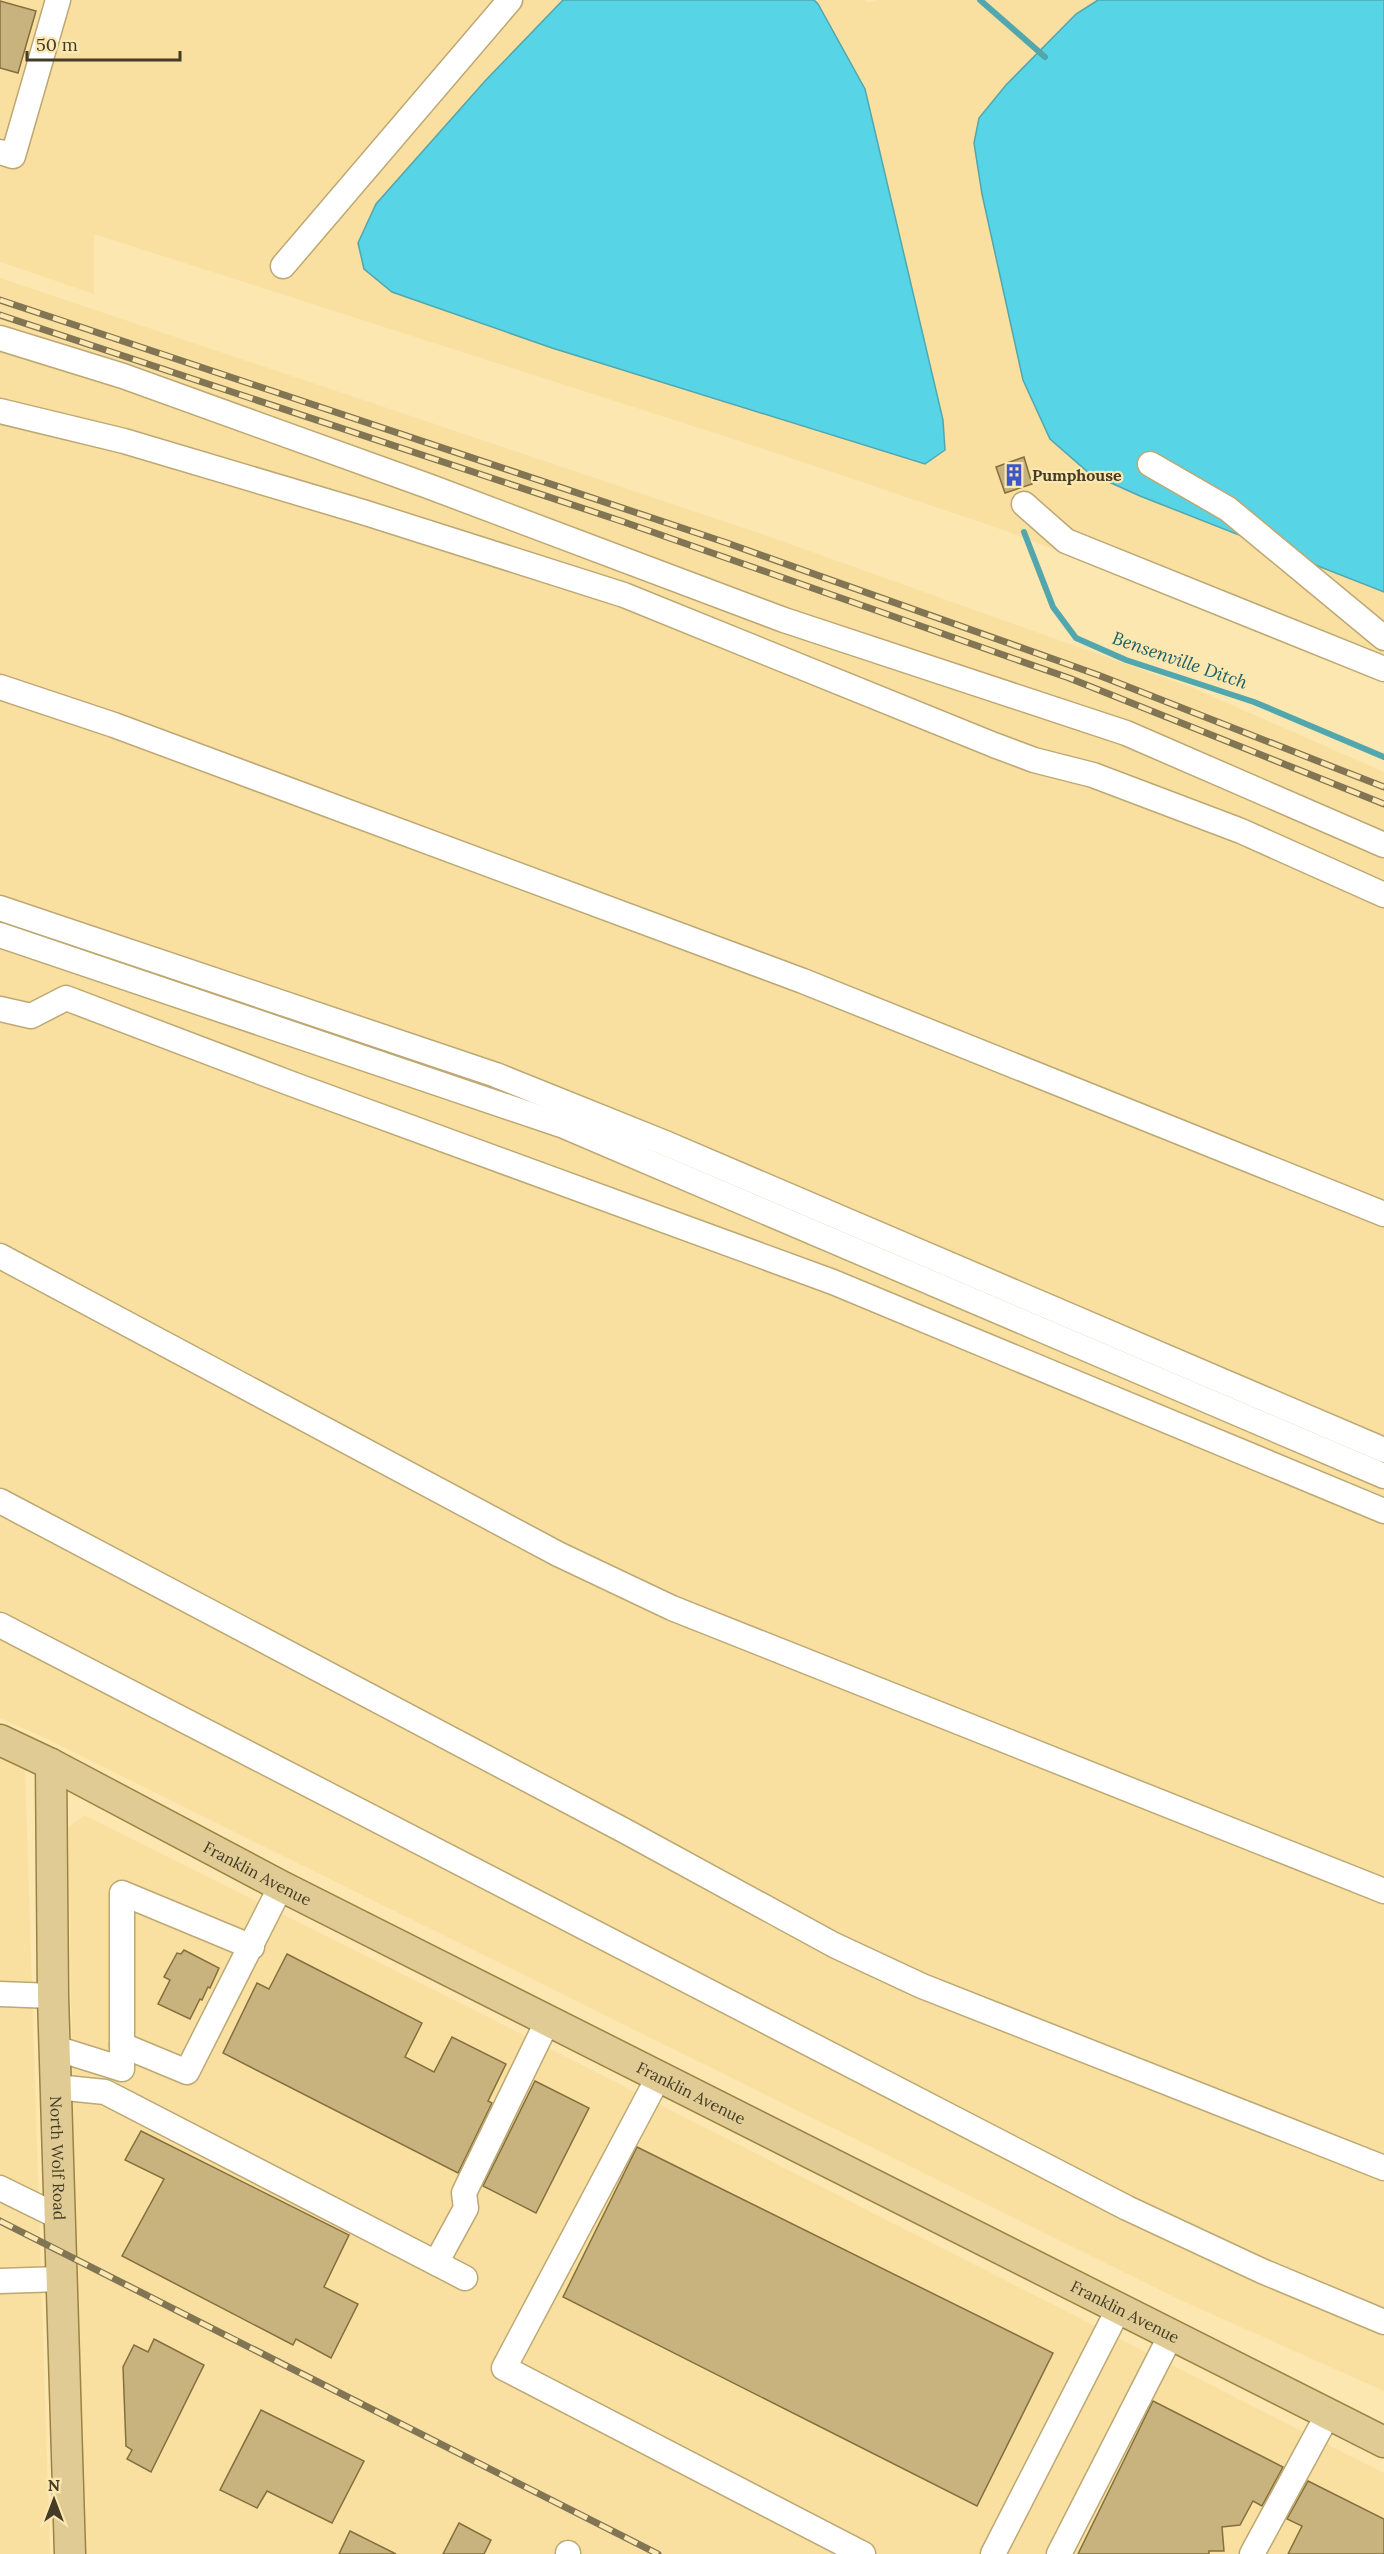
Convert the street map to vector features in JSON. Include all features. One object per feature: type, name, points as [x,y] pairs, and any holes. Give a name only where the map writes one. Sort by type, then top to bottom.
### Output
[{"type":"main road","name":"Franklin Avenue","points":[[0,1740],[51,1764],[281,1886],[1384,2442]]},
{"type":"main road","name":"North Wolf Road","points":[[51,1764],[53,1996],[70,2554]]},
{"type":"lane","points":[[0,152],[13,156],[58,0]]},
{"type":"lane","points":[[283,266],[510,0]]},
{"type":"lane","points":[[0,338],[123,376],[428,486],[784,620],[1126,733],[1384,845]]},
{"type":"lane","points":[[0,411],[124,441],[344,506],[624,595],[994,745],[1034,760],[1093,775],[1241,831],[1384,895]]},
{"type":"lane","points":[[1150,464],[1228,509],[1384,638]]},
{"type":"lane","points":[[1024,504],[1066,541],[1384,669]]},
{"type":"lane","points":[[0,687],[114,725],[804,981],[1384,1214]]},
{"type":"lane","points":[[0,908],[496,1075],[665,1143],[1384,1450]]},
{"type":"lane","points":[[0,935],[564,1126],[1384,1476]]},
{"type":"lane","points":[[0,1009],[31,1016],[66,999],[832,1282],[1384,1511]]},
{"type":"lane","points":[[0,1256],[558,1554],[672,1608],[1384,1891]]},
{"type":"lane","points":[[0,1501],[625,1831],[834,1945],[922,1986],[1384,2168]]},
{"type":"lane","points":[[0,1625],[1127,2208],[1262,2271],[1384,2322]]},
{"type":"lane","points":[[122,2045],[187,2073],[281,1886]]},
{"type":"lane","points":[[55,2048],[122,2069],[122,1893],[252,1947]]},
{"type":"lane","points":[[0,1994],[53,1996]]},
{"type":"lane","points":[[436,2263],[466,2208],[464,2193],[548,2020]]},
{"type":"lane","points":[[659,2076],[504,2368],[863,2554]]},
{"type":"lane","points":[[56,2087],[105,2092],[465,2278]]},
{"type":"lane","points":[[0,2188],[59,2217]]},
{"type":"lane","points":[[0,2281],[61,2279]]},
{"type":"lane","points":[[993,2554],[1119,2308]]},
{"type":"lane","points":[[1059,2554],[1172,2335]]},
{"type":"lane","points":[[1252,2554],[1328,2414]]},
{"type":"shaded area","points":[[0,0],[865,0],[867,3],[878,0],[1384,0],[1384,679],[1009,532],[767,450],[94,234],[94,294],[0,262]]},
{"type":"shaded area","points":[[0,278],[759,533],[1193,688],[1384,772],[1384,2391],[1180,2300],[45,1738],[0,1718]]},
{"type":"shaded area","points":[[0,1756],[25,1767],[50,2554],[0,2554]]},
{"type":"shaded area","points":[[84,1815],[488,2017],[1384,2473],[1384,2554],[81,2554],[68,1827]]},
{"type":"water","points":[[563,0],[814,0],[818,4],[865,89],[943,420],[945,450],[925,464],[552,348],[392,292],[364,269],[358,243],[376,204],[485,81]]},
{"type":"water","points":[[1098,0],[1384,0],[1384,592],[1140,496],[1089,473],[1050,439],[1023,380],[982,194],[974,143],[979,118],[1006,85],[1076,14]]},
{"type":"building","points":[[0,1],[36,11],[18,73],[0,68]]},
{"type":"building","name":"Pumphouse","points":[[1024,457],[1032,484],[1005,493],[996,467]]},
{"type":"building","points":[[184,1950],[219,1968],[210,1988],[208,1987],[202,2000],[200,1999],[190,2019],[158,2004],[170,1980],[164,1977],[177,1953],[181,1954]]},
{"type":"building","points":[[287,1954],[422,2023],[405,2057],[434,2072],[452,2037],[506,2064],[488,2101],[492,2103],[458,2173],[223,2053],[257,1983],[269,1989]]},
{"type":"building","points":[[535,2081],[589,2108],[536,2213],[483,2186]]},
{"type":"building","points":[[141,2131],[349,2235],[324,2287],[358,2304],[331,2358],[296,2339],[293,2345],[122,2256],[164,2179],[125,2160]]},
{"type":"building","points":[[637,2147],[1053,2353],[977,2506],[563,2297]]},
{"type":"building","points":[[154,2339],[204,2365],[151,2472],[127,2459],[132,2450],[126,2446],[123,2367],[134,2345],[148,2352]]},
{"type":"building","points":[[1153,2401],[1283,2467],[1262,2506],[1253,2501],[1240,2525],[1222,2527],[1224,2551],[1209,2551],[1209,2554],[1078,2554]]},
{"type":"building","points":[[261,2410],[364,2461],[332,2523],[267,2491],[257,2508],[220,2490]]},
{"type":"building","points":[[1308,2481],[1384,2519],[1384,2554],[1288,2554],[1302,2526],[1287,2519]]},
{"type":"building","points":[[459,2523],[491,2540],[484,2554],[443,2554]]},
{"type":"building","points":[[350,2531],[396,2554],[339,2554]]},
{"type":"waterway","points":[[980,0],[1045,57]]},
{"type":"waterway","name":"Bensenville Ditch","points":[[1024,532],[1053,607],[1076,638],[1126,660],[1254,702],[1384,757]]},
{"type":"railway","points":[[0,300],[727,543],[1098,675],[1384,787]]},
{"type":"railway","points":[[0,315],[621,521],[1069,678],[1384,804]]},
{"type":"railway","points":[[0,2221],[658,2554]]},
{"type":"place","name":"Pumphouse","points":[[1014,475]]}]
